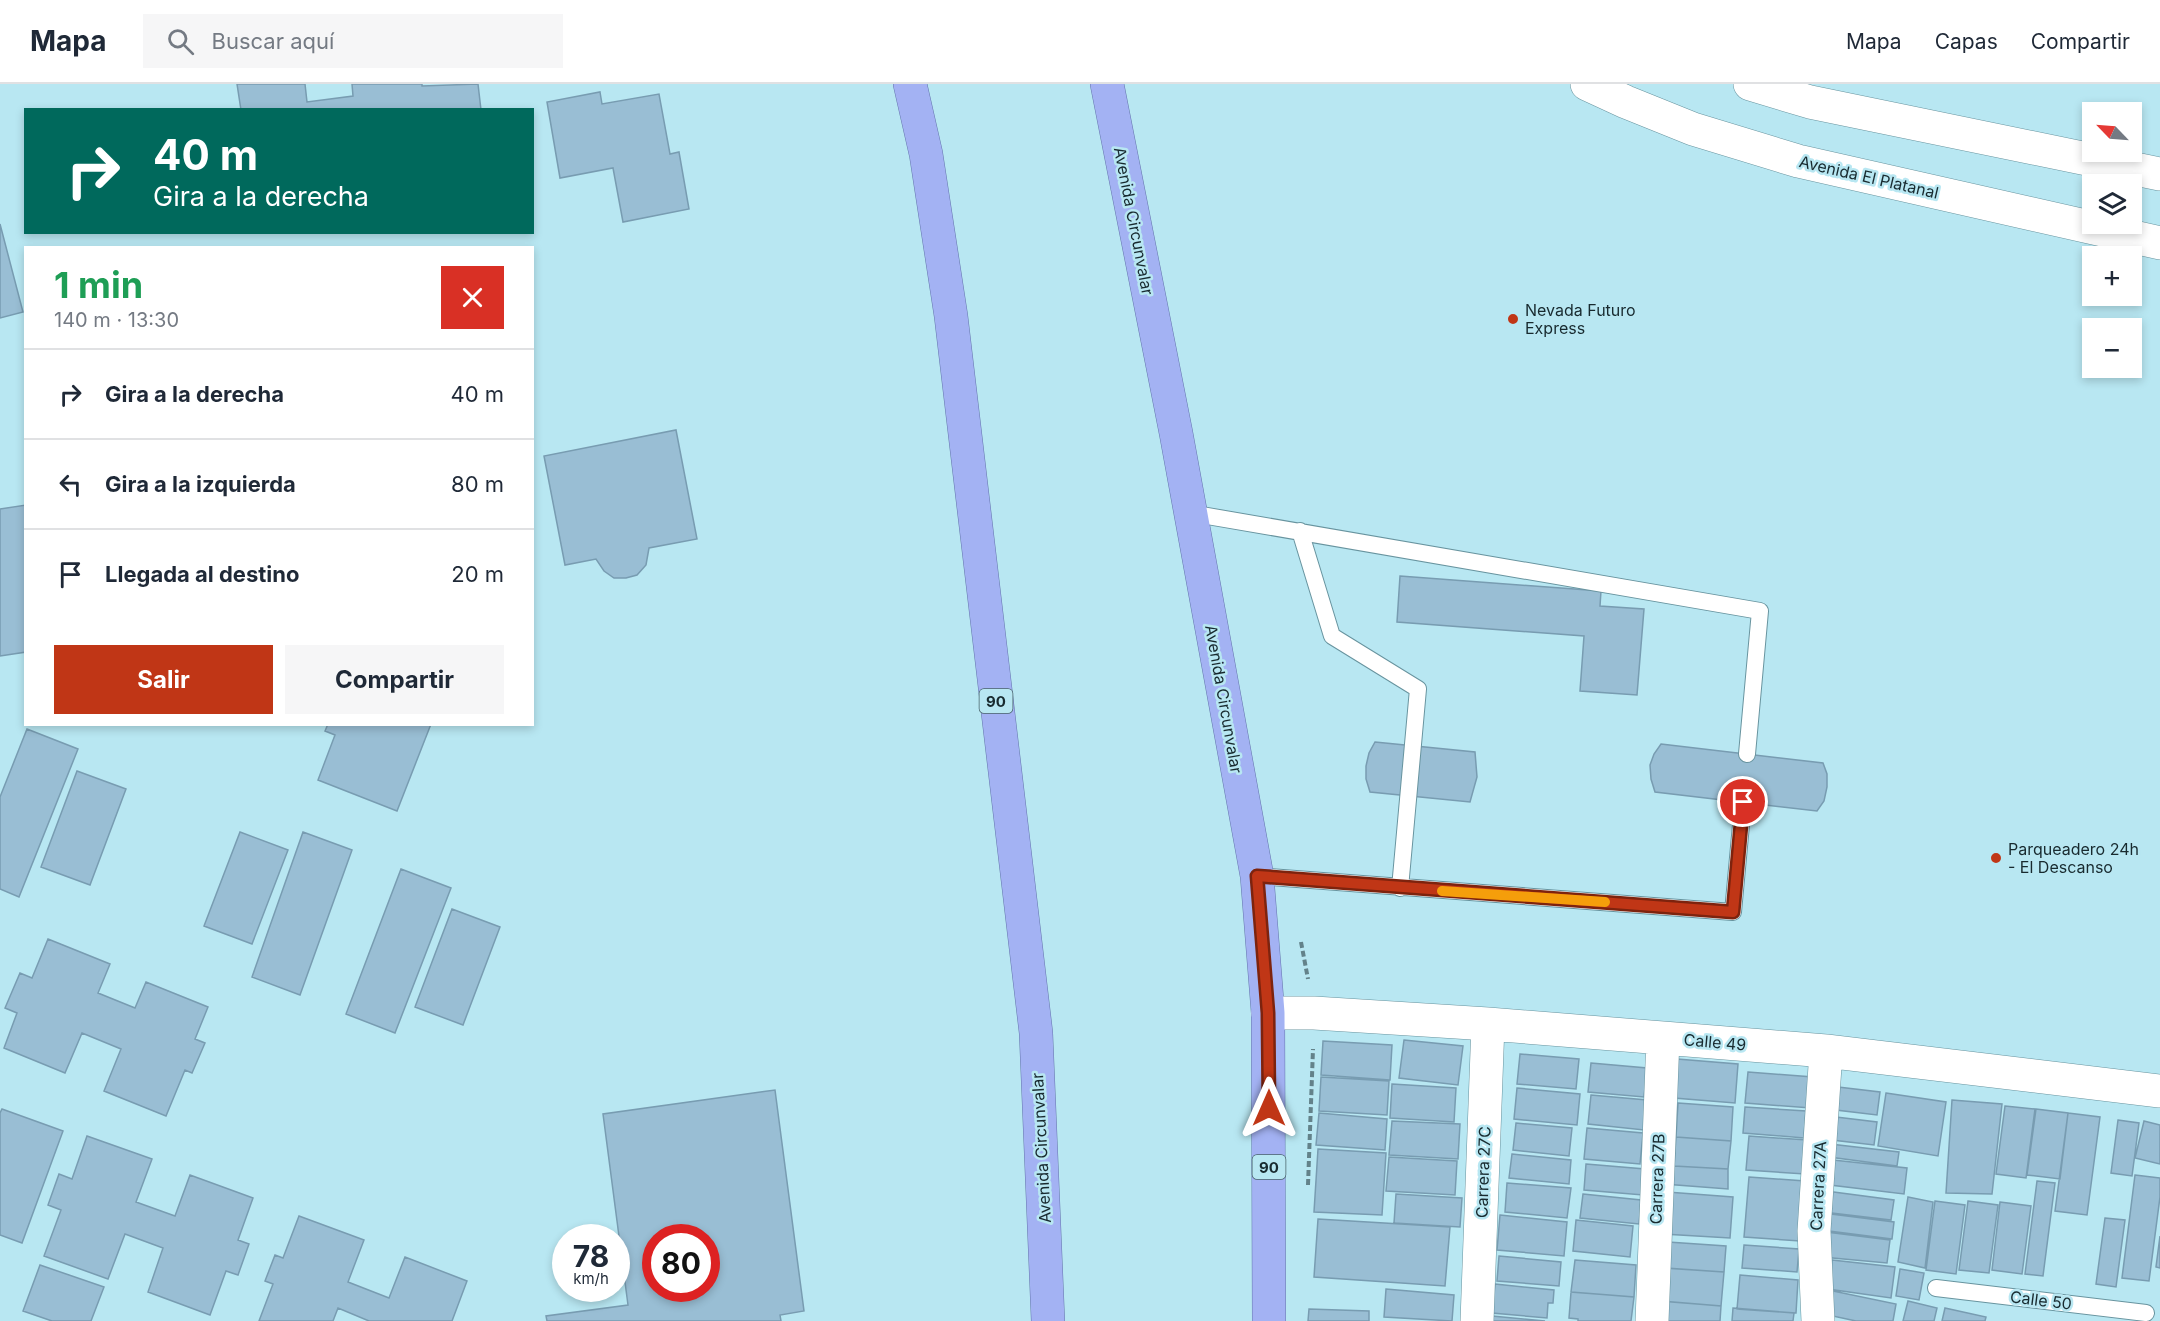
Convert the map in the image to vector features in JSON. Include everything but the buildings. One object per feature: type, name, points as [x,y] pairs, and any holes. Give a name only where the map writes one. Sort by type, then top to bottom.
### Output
[{"type":"highway","name":"Avenida Circunvalar","points":[[910,84],[926,154],[951,316],[1036,1033],[1048,1321]]},
{"type":"highway","name":"Avenida Circunvalar","points":[[1107,84],[1257,876],[1268,1013],[1269,1321]]},
{"type":"street","name":"Avenida El Platanal","points":[[1587,84],[1693,129],[1798,161],[2160,243]]},
{"type":"street","points":[[1750,84],[1810,102],[2160,174]]},
{"type":"street","name":"Calle 49","points":[[1268,1013],[1314,1013],[1488,1023],[1826,1051],[2160,1091]]},
{"type":"street","name":"Carrera 27C","points":[[1477,1321],[1488,1023]]},
{"type":"street","name":"Carrera 27B","points":[[1652,1321],[1663,1038]]},
{"type":"street","name":"Carrera 27A","points":[[1818,1321],[1814,1231],[1826,1051]]},
{"type":"lane","points":[[1190,513],[1760,611],[1747,754]]},
{"type":"lane","points":[[1300,531],[1332,636],[1418,689],[1400,888]]},
{"type":"lane","points":[[1257,876],[1733,912],[1743,802]]},
{"type":"lane","name":"Calle 50","points":[[1936,1287],[2146,1313]]},
{"type":"slow traffic","points":[[1442,891],[1605,902]]},
{"type":"place","name":"Nevada Futuro Express","points":[[1513,319]]},
{"type":"place","name":"Parqueadero 24h - El Descanso","points":[[1996,858]]},
{"type":"route","points":[[1269,1108],[1268,1013],[1257,876],[1733,912],[1743,802]]}]
